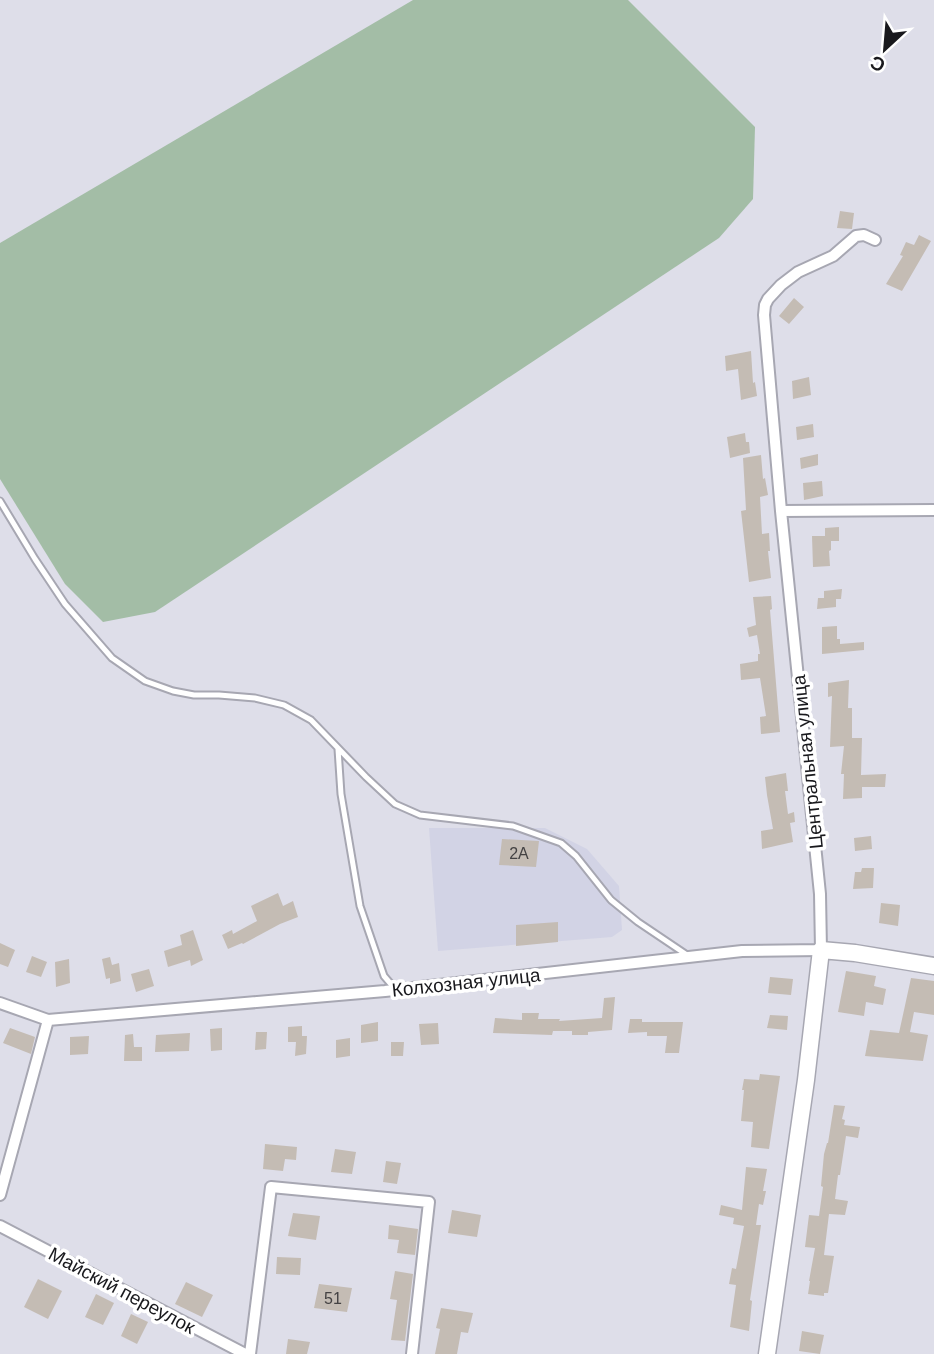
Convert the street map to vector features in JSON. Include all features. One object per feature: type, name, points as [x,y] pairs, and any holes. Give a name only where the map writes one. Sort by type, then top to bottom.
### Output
[{"type":"street","name":"Центральная улица","points":[[767,1354],[806,1080],[821,950],[820,894],[764,315],[765,305],[773,293],[798,272],[832,256],[856,236],[864,235],[875,240]]},
{"type":"street","points":[[781,512],[934,510]]},
{"type":"street","name":"Колхозная улица","points":[[0,1003],[48,1020],[396,990],[742,951],[821,950],[934,965]]},
{"type":"street","points":[[0,1195],[48,1020]]},
{"type":"street","points":[[250,1354],[271,1187],[429,1202],[412,1354]]},
{"type":"street","name":"Майский переулок","points":[[0,1226],[245,1354]]},
{"type":"lane","points":[[0,501],[34,559],[65,604],[112,658],[145,681],[194,695],[255,698],[284,705],[311,720],[395,804],[420,815],[513,826],[561,843],[576,856],[611,900],[689,957]]},
{"type":"lane","points":[[338,748],[341,794],[360,906],[384,975],[396,990]]},
{"type":"shaded area","points":[[429,828],[545,828],[587,849],[619,886],[622,930],[612,937],[438,951]]},
{"type":"green space","points":[[413,0],[628,0],[755,127],[753,199],[719,238],[155,612],[103,622],[65,584],[0,479],[0,243]]},
{"type":"building","points":[[840,211],[854,213],[852,229],[837,228]]},
{"type":"building","points":[[919,235],[931,241],[902,291],[886,284],[903,256],[900,255],[906,242],[914,245]]},
{"type":"building","points":[[794,298],[804,307],[789,324],[779,316]]},
{"type":"building","points":[[751,351],[753,383],[755,382],[757,396],[741,400],[738,369],[726,371],[725,356]]},
{"type":"building","points":[[809,377],[811,395],[793,399],[792,381]]},
{"type":"building","points":[[813,424],[814,437],[797,440],[796,427]]},
{"type":"building","points":[[745,433],[750,453],[730,458],[727,437]]},
{"type":"building","points":[[818,454],[818,465],[801,469],[800,458]]},
{"type":"building","points":[[761,455],[763,479],[765,478],[768,495],[760,497],[762,534],[769,533],[771,578],[749,582],[741,511],[746,510],[743,458]]},
{"type":"building","points":[[822,481],[823,496],[804,500],[803,483]]},
{"type":"building","points":[[839,527],[839,541],[831,541],[830,566],[813,567],[812,536],[825,536],[825,528]]},
{"type":"building","points":[[842,589],[841,599],[836,599],[836,607],[817,609],[818,598],[824,598],[824,591]]},
{"type":"building","points":[[771,596],[780,732],[761,734],[760,717],[766,716],[760,678],[741,680],[740,664],[758,661],[760,654],[757,635],[749,637],[747,628],[756,625],[753,597]]},
{"type":"building","points":[[837,626],[837,639],[840,639],[840,644],[864,642],[864,650],[822,654],[822,627]]},
{"type":"building","points":[[849,680],[848,708],[852,708],[852,738],[862,738],[861,775],[886,774],[885,787],[862,787],[862,798],[843,799],[844,774],[841,774],[844,746],[830,747],[832,696],[828,697],[828,683]]},
{"type":"building","points":[[786,773],[788,814],[794,812],[795,822],[790,823],[793,842],[762,849],[761,831],[773,829],[765,777]]},
{"type":"building","points":[[871,836],[872,849],[855,851],[854,838]]},
{"type":"building","points":[[502,839],[539,841],[536,867],[499,865]]},
{"type":"building","points":[[862,868],[874,868],[873,888],[853,889],[855,872],[861,872]]},
{"type":"building","points":[[278,893],[283,906],[293,901],[298,917],[228,949],[222,935],[232,930],[233,934],[257,921],[251,906]]},
{"type":"building","points":[[881,903],[900,905],[898,926],[879,923]]},
{"type":"building","points":[[558,922],[558,942],[516,946],[516,925]]},
{"type":"building","points":[[193,930],[203,960],[191,966],[190,960],[168,967],[164,951],[182,945],[180,935]]},
{"type":"building","points":[[0,943],[15,950],[8,967],[0,964]]},
{"type":"building","points":[[32,956],[47,962],[41,977],[26,972]]},
{"type":"building","points":[[110,957],[112,965],[119,963],[121,981],[110,984],[110,978],[106,979],[102,959]]},
{"type":"building","points":[[69,959],[70,983],[56,987],[55,962]]},
{"type":"building","points":[[149,969],[154,986],[136,992],[131,974]]},
{"type":"building","points":[[846,971],[876,976],[874,986],[886,989],[883,1005],[866,1002],[864,1016],[838,1012]]},
{"type":"building","points":[[770,977],[793,979],[791,995],[768,993]]},
{"type":"building","points":[[911,978],[934,981],[934,1015],[914,1012],[910,1032],[928,1035],[923,1061],[865,1056],[870,1030],[899,1033]]},
{"type":"building","points":[[615,997],[612,1030],[588,1032],[588,1035],[572,1035],[572,1031],[553,1031],[552,1035],[493,1033],[495,1018],[522,1020],[522,1013],[539,1013],[538,1019],[560,1019],[559,1021],[602,1018],[604,998]]},
{"type":"building","points":[[770,1015],[788,1016],[787,1030],[767,1028]]},
{"type":"building","points":[[630,1019],[642,1019],[642,1022],[683,1022],[679,1053],[665,1053],[667,1036],[647,1036],[647,1032],[628,1033]]},
{"type":"building","points":[[378,1022],[378,1041],[361,1043],[361,1025]]},
{"type":"building","points":[[438,1023],[439,1044],[421,1045],[419,1024]]},
{"type":"building","points":[[302,1026],[302,1036],[307,1036],[306,1054],[295,1056],[296,1042],[288,1042],[288,1027]]},
{"type":"building","points":[[10,1028],[35,1037],[31,1054],[3,1043]]},
{"type":"building","points":[[222,1028],[222,1050],[211,1051],[210,1029]]},
{"type":"building","points":[[256,1032],[267,1032],[266,1049],[255,1050]]},
{"type":"building","points":[[190,1033],[189,1051],[155,1052],[156,1035]]},
{"type":"building","points":[[133,1034],[134,1047],[142,1047],[142,1061],[124,1061],[125,1035]]},
{"type":"building","points":[[89,1036],[88,1054],[70,1055],[70,1037]]},
{"type":"building","points":[[350,1038],[350,1056],[336,1058],[336,1040]]},
{"type":"building","points":[[391,1042],[404,1042],[403,1056],[391,1056]]},
{"type":"building","points":[[760,1074],[780,1076],[769,1149],[751,1147],[753,1122],[741,1121],[744,1079],[759,1080]]},
{"type":"building","points":[[834,1105],[845,1106],[842,1119],[845,1120],[844,1125],[860,1127],[858,1138],[846,1136],[838,1175],[835,1199],[848,1201],[845,1215],[829,1214],[824,1255],[834,1256],[828,1293],[824,1293],[824,1296],[808,1294],[815,1248],[805,1247],[809,1215],[819,1216],[824,1154]]},
{"type":"building","points":[[265,1144],[297,1147],[296,1160],[285,1159],[283,1171],[263,1169]]},
{"type":"building","points":[[335,1149],[356,1152],[352,1174],[331,1172]]},
{"type":"building","points":[[386,1161],[401,1163],[397,1184],[383,1182]]},
{"type":"building","points":[[746,1167],[767,1169],[763,1191],[766,1191],[763,1205],[759,1204],[756,1225],[761,1225],[750,1300],[749,1331],[730,1327],[736,1285],[729,1284],[732,1268],[736,1269],[744,1226],[733,1224],[734,1218],[719,1215],[721,1205],[742,1210]]},
{"type":"building","points":[[452,1210],[481,1215],[477,1237],[448,1233]]},
{"type":"building","points":[[293,1213],[320,1216],[316,1240],[288,1236]]},
{"type":"building","points":[[389,1225],[418,1229],[415,1255],[397,1253],[399,1240],[388,1239]]},
{"type":"building","points":[[277,1257],[301,1258],[300,1275],[276,1274]]},
{"type":"building","points":[[395,1271],[413,1274],[405,1341],[391,1340],[397,1300],[390,1299]]},
{"type":"building","points":[[38,1279],[62,1291],[48,1319],[24,1307]]},
{"type":"building","points":[[186,1282],[213,1295],[202,1317],[175,1304]]},
{"type":"building","points":[[319,1284],[352,1288],[347,1312],[314,1308]]},
{"type":"building","points":[[96,1294],[114,1303],[103,1325],[85,1317]]},
{"type":"building","points":[[441,1308],[473,1313],[468,1333],[461,1332],[457,1354],[435,1354],[440,1329],[436,1328]]},
{"type":"building","points":[[131,1314],[148,1322],[137,1344],[121,1336]]},
{"type":"building","points":[[802,1331],[824,1335],[820,1354],[799,1351]]},
{"type":"building","points":[[288,1339],[310,1342],[307,1354],[286,1354]]}]
